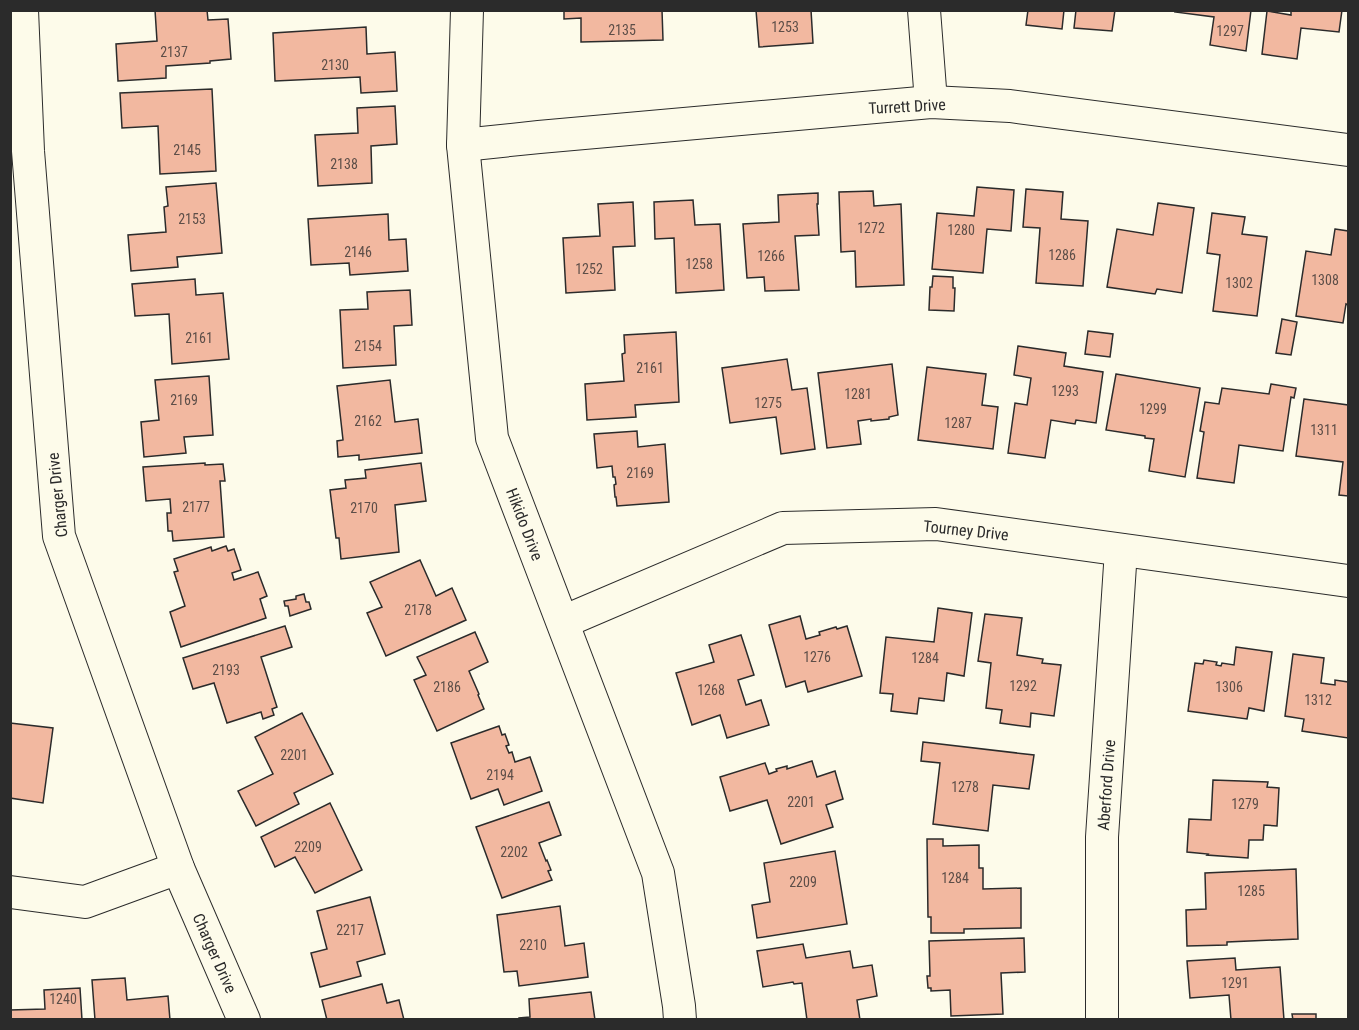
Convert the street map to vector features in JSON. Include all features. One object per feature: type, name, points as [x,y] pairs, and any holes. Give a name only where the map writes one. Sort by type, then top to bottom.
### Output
[{"type":"street","name":"Charger Drive","points":[[22,10],[19,150],[59,536],[178,868],[244,1020]]},
{"type":"street","name":"Hikido Drive","points":[[467,10],[463,146],[492,438],[658,873],[680,1020]]},
{"type":"street","points":[[924,10],[931,102]]},
{"type":"street","name":"Turrett Drive","points":[[463,146],[539,137],[931,102],[1010,106],[1348,150]]},
{"type":"street","name":"Tourney Drive","points":[[563,622],[783,528],[936,524],[1348,581]]},
{"type":"street","name":"Aberford Drive","points":[[1102,1020],[1102,837],[1121,550]]},
{"type":"street","points":[[10,891],[85,902],[178,868]]},
{"type":"building","points":[[155,10],[207,10],[208,20],[228,19],[231,59],[166,66],[166,78],[118,81],[116,44],[157,41]]},
{"type":"building","points":[[564,10],[662,10],[663,40],[581,42],[581,18],[564,19]]},
{"type":"building","points":[[756,10],[811,10],[813,43],[759,47]]},
{"type":"building","points":[[1028,10],[1064,10],[1062,29],[1026,25]]},
{"type":"building","points":[[1076,10],[1115,10],[1112,31],[1074,28]]},
{"type":"building","points":[[1176,10],[1251,10],[1246,51],[1210,45],[1214,17],[1175,12]]},
{"type":"building","points":[[1291,10],[1342,10],[1339,32],[1301,28],[1297,59],[1262,54],[1267,11],[1291,15]]},
{"type":"building","points":[[366,27],[367,54],[395,52],[397,91],[361,93],[360,77],[275,81],[273,33]]},
{"type":"building","points":[[212,89],[216,171],[160,174],[158,126],[122,128],[120,93]]},
{"type":"building","points":[[395,106],[397,144],[371,146],[372,183],[318,186],[315,135],[358,133],[357,108]]},
{"type":"building","points":[[216,183],[222,253],[177,257],[178,267],[131,271],[128,235],[166,232],[164,207],[168,206],[166,187]]},
{"type":"building","points":[[977,187],[1014,190],[1011,231],[987,229],[983,273],[932,269],[937,213],[974,216]]},
{"type":"building","points":[[1026,189],[1063,192],[1061,219],[1088,221],[1083,286],[1036,283],[1040,228],[1023,227]]},
{"type":"building","points":[[873,191],[874,206],[901,204],[904,285],[856,287],[855,251],[841,252],[839,192]]},
{"type":"building","points":[[818,193],[819,235],[795,236],[799,290],[765,291],[764,277],[747,278],[743,224],[779,222],[778,195]]},
{"type":"building","points":[[693,200],[695,225],[720,224],[724,290],[676,293],[674,238],[655,239],[654,202]]},
{"type":"building","points":[[633,202],[635,246],[613,247],[615,290],[566,293],[563,238],[600,236],[598,204]]},
{"type":"building","points":[[1158,203],[1194,208],[1182,293],[1157,289],[1155,294],[1107,287],[1117,229],[1153,235]]},
{"type":"building","points":[[1212,213],[1245,217],[1242,234],[1267,237],[1257,316],[1213,311],[1220,255],[1207,253]]},
{"type":"building","points":[[388,214],[389,240],[406,239],[408,271],[350,275],[349,263],[311,265],[308,219]]},
{"type":"building","points":[[1335,229],[1348,231],[1348,305],[1346,304],[1343,323],[1296,316],[1306,251],[1331,255]]},
{"type":"building","points":[[933,276],[953,277],[954,311],[929,310]]},
{"type":"building","points":[[195,279],[196,295],[223,293],[229,359],[172,364],[169,314],[135,316],[132,284]]},
{"type":"building","points":[[410,290],[412,325],[394,326],[396,365],[343,368],[340,310],[368,309],[367,292]]},
{"type":"building","points":[[1282,319],[1297,322],[1291,355],[1276,353]]},
{"type":"building","points":[[1088,331],[1113,334],[1110,357],[1085,354]]},
{"type":"building","points":[[676,332],[679,402],[635,405],[636,417],[587,420],[585,384],[624,381],[622,354],[625,353],[624,335]]},
{"type":"building","points":[[1018,346],[1066,353],[1064,366],[1103,372],[1096,423],[1076,420],[1075,424],[1051,420],[1045,458],[1008,453],[1015,403],[1027,405],[1031,378],[1014,375]]},
{"type":"building","points":[[787,359],[792,390],[807,388],[815,449],[781,454],[776,417],[730,423],[722,368]]},
{"type":"building","points":[[892,364],[898,415],[889,417],[889,419],[858,421],[861,444],[827,448],[818,373]]},
{"type":"building","points":[[927,367],[986,374],[982,405],[998,407],[993,449],[918,440]]},
{"type":"building","points":[[1116,374],[1200,388],[1185,477],[1149,471],[1154,439],[1106,430]]},
{"type":"building","points":[[209,376],[213,435],[184,437],[186,453],[144,457],[141,422],[159,420],[155,380]]},
{"type":"building","points":[[390,380],[395,422],[418,419],[422,453],[359,460],[359,455],[338,457],[337,441],[343,440],[337,386]]},
{"type":"building","points":[[1271,384],[1296,388],[1294,398],[1291,397],[1283,451],[1239,445],[1234,483],[1197,478],[1204,432],[1200,431],[1205,402],[1219,404],[1222,388],[1269,394]]},
{"type":"building","points":[[1304,399],[1348,405],[1348,496],[1339,495],[1343,462],[1296,456]]},
{"type":"building","points":[[637,431],[638,447],[665,444],[669,502],[617,506],[612,466],[597,468],[594,434]]},
{"type":"building","points":[[205,463],[205,465],[223,464],[225,481],[220,481],[224,537],[173,541],[172,531],[168,531],[167,513],[171,513],[170,499],[146,501],[143,467]]},
{"type":"building","points":[[421,463],[426,501],[395,505],[399,552],[341,559],[330,490],[346,488],[345,480],[366,478],[365,470]]},
{"type":"building","points":[[226,546],[228,551],[234,549],[241,570],[232,573],[234,580],[258,572],[267,596],[260,599],[266,618],[181,647],[170,612],[185,606],[174,572],[178,571],[174,559],[211,547],[212,551]]},
{"type":"building","points":[[420,560],[436,596],[452,588],[466,620],[386,656],[367,613],[382,607],[370,582]]},
{"type":"building","points":[[304,594],[311,609],[290,616],[288,606],[285,606],[284,601],[296,599],[296,596]]},
{"type":"building","points":[[938,608],[972,613],[964,676],[947,673],[944,701],[919,698],[917,714],[891,711],[893,694],[880,693],[886,637],[934,642]]},
{"type":"building","points":[[985,614],[1022,618],[1017,655],[1043,659],[1042,663],[1061,665],[1054,716],[1031,713],[1030,727],[1000,723],[1002,710],[986,708],[991,663],[978,661]]},
{"type":"building","points":[[800,616],[806,639],[820,635],[819,632],[847,626],[862,676],[808,692],[805,681],[786,687],[769,625]]},
{"type":"building","points":[[285,626],[292,647],[261,657],[277,707],[272,709],[274,715],[263,719],[261,712],[227,723],[214,683],[193,689],[183,658]]},
{"type":"building","points":[[475,632],[488,662],[469,671],[484,709],[437,731],[414,680],[426,675],[417,657]]},
{"type":"building","points":[[741,635],[754,675],[738,680],[746,705],[761,700],[769,725],[727,738],[720,715],[692,725],[676,673],[714,662],[709,645]]},
{"type":"building","points":[[1236,647],[1272,652],[1264,711],[1249,708],[1247,719],[1188,711],[1195,663],[1203,664],[1204,660],[1217,662],[1216,665],[1221,666],[1222,663],[1234,665]]},
{"type":"building","points":[[1293,654],[1324,658],[1321,683],[1335,685],[1335,680],[1348,682],[1348,738],[1302,731],[1304,719],[1285,716]]},
{"type":"building","points":[[302,713],[333,774],[294,793],[299,804],[256,826],[238,791],[273,774],[255,737]]},
{"type":"building","points":[[10,723],[53,728],[43,803],[10,798]]},
{"type":"building","points":[[499,726],[502,735],[505,734],[509,745],[506,746],[509,753],[512,752],[515,762],[530,757],[542,791],[504,805],[498,789],[471,799],[451,743]]},
{"type":"building","points":[[923,742],[1034,755],[1029,789],[993,785],[988,831],[933,824],[940,763],[921,761]]},
{"type":"building","points":[[812,761],[817,777],[835,771],[843,799],[826,805],[833,827],[781,844],[767,800],[730,811],[720,777],[765,763],[769,774],[777,771],[776,769],[787,766],[787,769]]},
{"type":"building","points":[[1213,780],[1268,782],[1267,787],[1279,788],[1277,826],[1264,825],[1263,840],[1249,840],[1248,858],[1187,852],[1189,819],[1211,820]]},
{"type":"building","points":[[549,802],[561,835],[539,843],[551,870],[548,871],[552,880],[502,898],[476,827]]},
{"type":"building","points":[[330,803],[362,870],[315,893],[295,857],[275,867],[261,837]]},
{"type":"building","points":[[927,839],[943,839],[943,846],[979,845],[979,868],[983,868],[983,889],[1021,888],[1021,928],[964,929],[964,933],[931,933],[931,917],[928,917]]},
{"type":"building","points":[[835,851],[847,924],[757,938],[752,905],[770,902],[764,863]]},
{"type":"building","points":[[1296,869],[1298,939],[1187,946],[1186,910],[1206,909],[1205,873]]},
{"type":"building","points":[[370,897],[385,954],[357,962],[361,976],[320,987],[311,953],[327,949],[317,911]]},
{"type":"building","points":[[560,906],[565,946],[584,943],[588,977],[519,986],[517,971],[504,972],[497,915]]},
{"type":"building","points":[[1024,938],[1025,972],[1001,973],[1003,1014],[951,1016],[950,990],[931,991],[931,988],[928,988],[929,941]]},
{"type":"building","points":[[803,944],[806,958],[850,951],[853,968],[872,965],[877,996],[857,1000],[860,1020],[807,1020],[802,983],[794,984],[793,982],[763,987],[757,951]]},
{"type":"building","points":[[1235,958],[1236,970],[1280,967],[1284,1020],[1231,1020],[1229,995],[1190,998],[1187,961]]},
{"type":"building","points":[[125,978],[127,1000],[168,996],[170,1020],[95,1020],[92,980]]},
{"type":"building","points":[[382,984],[387,1003],[399,1000],[404,1020],[327,1020],[322,1000]]},
{"type":"building","points":[[80,988],[82,1020],[10,1020],[10,1010],[45,1009],[44,990]]},
{"type":"building","points":[[591,992],[595,1020],[519,1020],[519,1018],[530,1017],[529,999]]},
{"type":"building","points":[[1292,1014],[1316,1014],[1316,1020],[1293,1020]]}]
